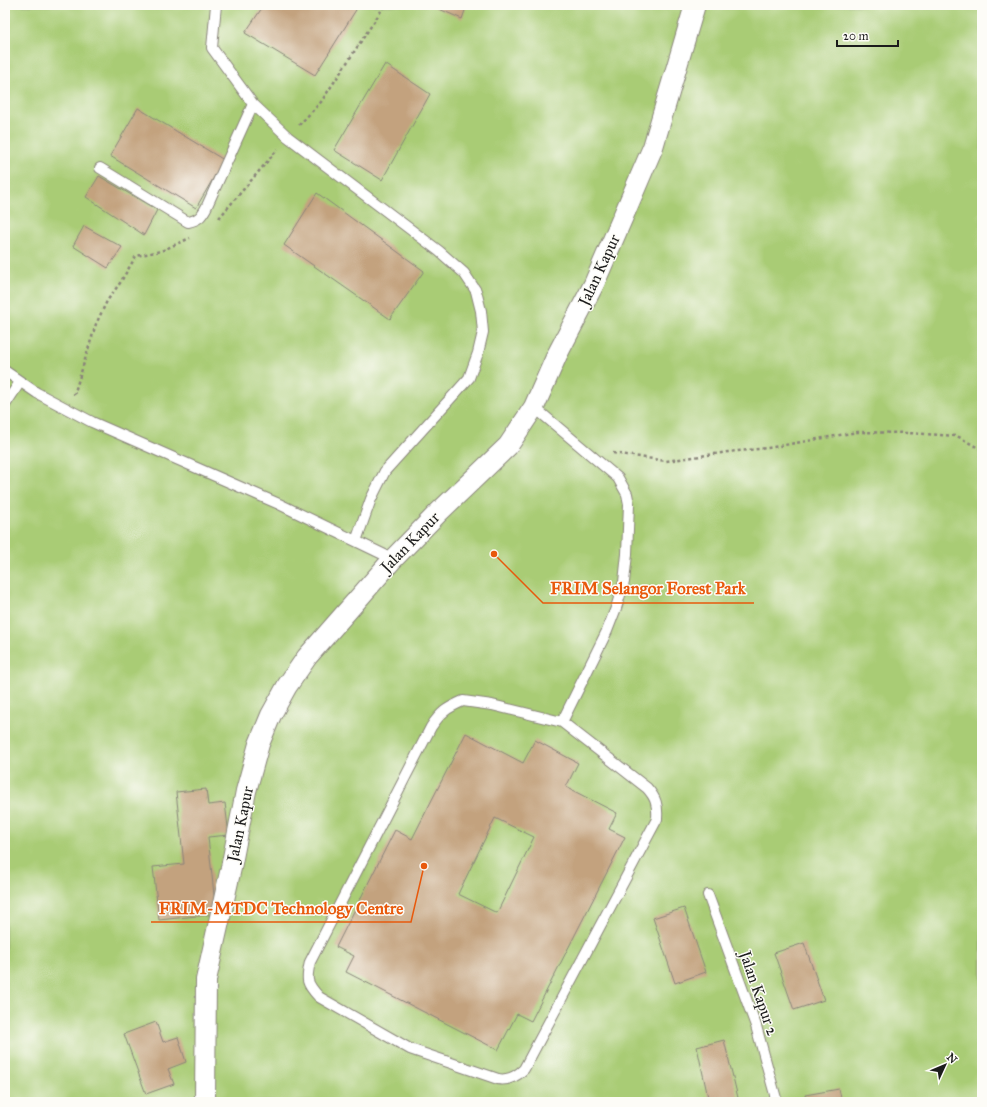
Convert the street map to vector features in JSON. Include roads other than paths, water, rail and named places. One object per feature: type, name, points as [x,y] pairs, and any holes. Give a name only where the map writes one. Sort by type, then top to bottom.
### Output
[{"type":"street","name":"Jalan Kapur","points":[[205,1102],[206,980],[246,792],[259,744],[271,715],[287,686],[307,657],[393,559],[439,512],[508,446],[534,407],[557,355],[594,284],[653,148],[695,5]]},
{"type":"lane","points":[[216,5],[212,48],[253,104],[288,137],[444,255],[464,273],[476,291],[481,311],[483,332],[478,353],[469,378],[385,471],[371,499],[356,541]]},
{"type":"lane","points":[[100,168],[188,222],[196,220],[201,217],[206,208],[253,104]]},
{"type":"lane","points":[[5,371],[37,393],[92,422],[279,504],[393,559]]},
{"type":"lane","points":[[5,405],[20,382]]},
{"type":"lane","points":[[534,407],[618,478],[627,494],[629,504],[627,554],[624,582],[607,631],[562,722]]},
{"type":"lane","points":[[464,701],[492,705],[562,722],[647,788],[656,800],[658,808],[656,819],[524,1069],[507,1080],[498,1079],[410,1049],[319,997],[309,985],[308,975],[310,962],[436,718],[448,708],[464,701]]},
{"type":"lane","name":"Jalan Kapur 2","points":[[708,895],[756,1026],[777,1102]]},
{"type":"place","name":"FRIM Selangor Forest Park","points":[[494,554]]},
{"type":"place","name":"FRIM-MTDC Technology Centre","points":[[424,866]]}]
